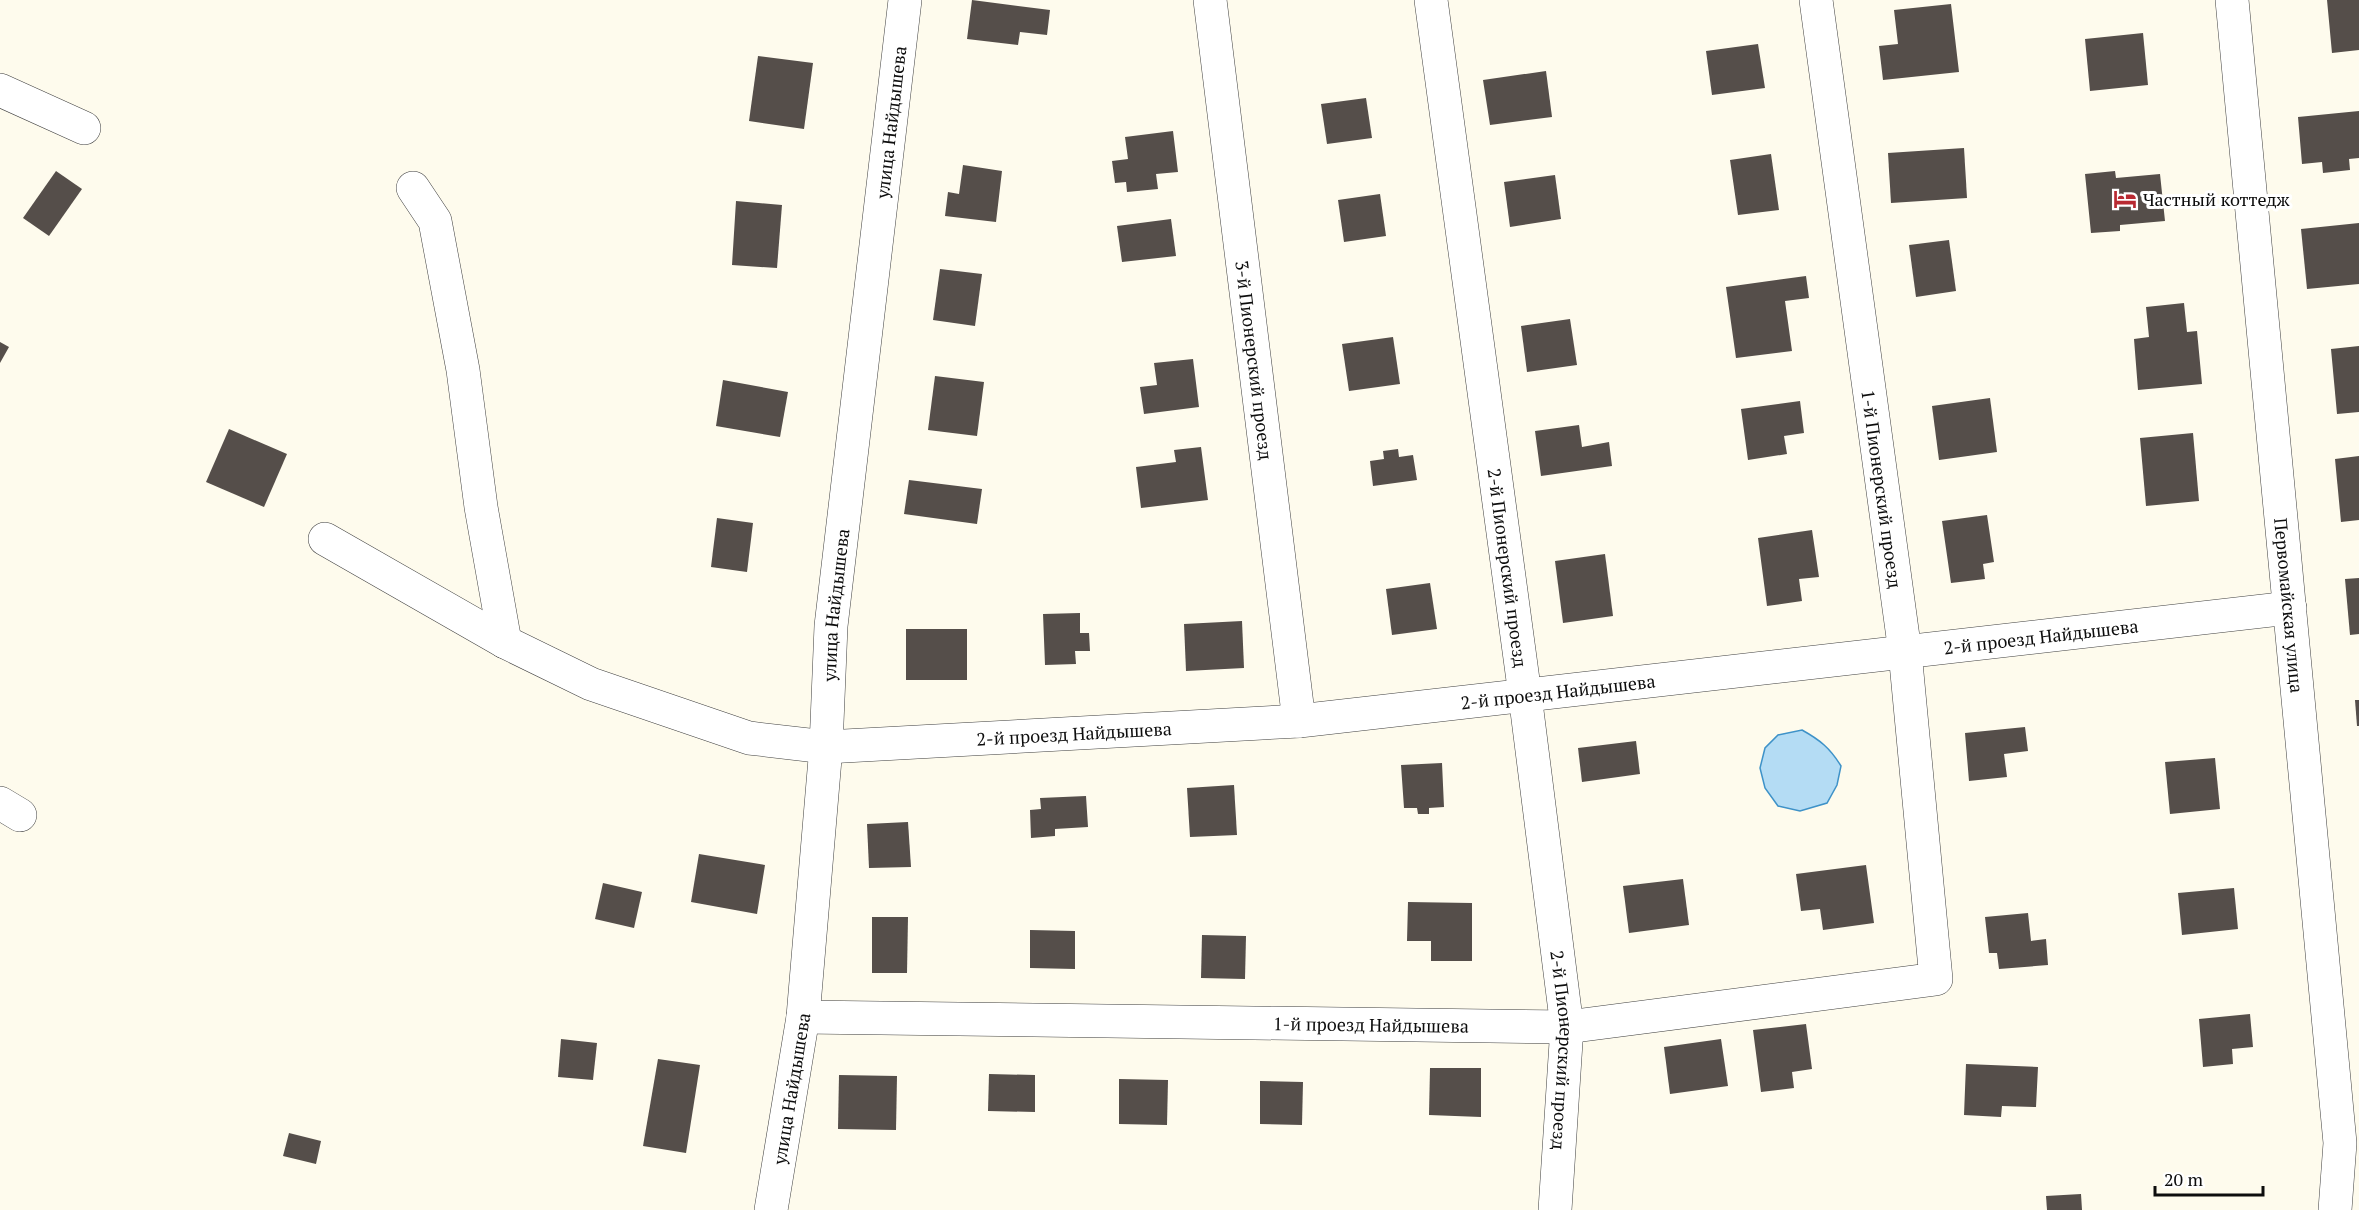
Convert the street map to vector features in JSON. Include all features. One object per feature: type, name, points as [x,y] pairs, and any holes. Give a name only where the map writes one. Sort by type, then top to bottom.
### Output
[{"type":"street","name":"улица Найдышева","points":[[771,1210],[803,1017],[826,747],[831,626],[905,0]]},
{"type":"street","name":"3-й Пионерский проезд","points":[[1210,0],[1299,721]]},
{"type":"street","name":"2-й Пионерский проезд","points":[[1431,0],[1525,695],[1567,1027],[1555,1210]]},
{"type":"street","name":"1-й Пионерский проезд","points":[[1816,0],[1905,652],[1936,979]]},
{"type":"street","name":"Первомайская улица","points":[[2232,0],[2340,1143],[2335,1210]]},
{"type":"street","points":[[0,90],[84,128]]},
{"type":"street","points":[[413,188],[435,221],[463,369],[481,507],[505,642]]},
{"type":"street","name":"2-й проезд Найдышева","points":[[325,539],[505,642],[591,684],[749,738],[826,747],[1299,721],[2290,608]]},
{"type":"street","name":"1-й проезд Найдышева","points":[[803,1017],[1567,1027],[1936,979]]},
{"type":"water","points":[[1802,730],[1824,745],[1841,766],[1837,785],[1827,803],[1800,811],[1778,806],[1765,788],[1760,768],[1765,748],[1778,735]]},
{"type":"building","points":[[972,0],[1050,10],[1047,35],[1020,32],[1018,45],[967,39]]},
{"type":"building","points":[[2327,0],[2359,0],[2359,50],[2332,53]]},
{"type":"building","points":[[1951,4],[1959,72],[1883,80],[1879,46],[1898,44],[1894,10]]},
{"type":"building","points":[[2143,33],[2148,85],[2090,91],[2085,39]]},
{"type":"building","points":[[1758,44],[1765,88],[1712,95],[1706,51]]},
{"type":"building","points":[[758,56],[813,63],[804,129],[749,121]]},
{"type":"building","points":[[1546,71],[1552,117],[1490,125],[1483,80]]},
{"type":"building","points":[[1366,98],[1372,138],[1327,144],[1321,104]]},
{"type":"building","points":[[2359,111],[2359,158],[2349,159],[2350,170],[2323,173],[2322,162],[2302,164],[2298,117]]},
{"type":"building","points":[[1173,131],[1178,172],[1156,174],[1158,189],[1127,192],[1126,182],[1115,183],[1112,161],[1128,159],[1125,137]]},
{"type":"building","points":[[1964,148],[1967,198],[1891,203],[1888,153]]},
{"type":"building","points":[[1771,154],[1779,210],[1738,215],[1730,160]]},
{"type":"building","points":[[963,165],[1002,171],[996,222],[945,216],[948,192],[959,194]]},
{"type":"building","points":[[56,171],[82,189],[49,236],[23,218]]},
{"type":"building","name":"Частный коттедж","points":[[2115,171],[2116,178],[2160,174],[2165,221],[2120,225],[2120,231],[2091,233],[2085,174]]},
{"type":"building","points":[[1555,175],[1561,219],[1510,227],[1504,182]]},
{"type":"building","points":[[1380,194],[1386,236],[1344,242],[1338,200]]},
{"type":"building","points":[[736,201],[782,205],[777,268],[732,265]]},
{"type":"building","points":[[1171,219],[1176,256],[1122,262],[1117,226]]},
{"type":"building","points":[[2359,223],[2359,284],[2307,289],[2301,229]]},
{"type":"building","points":[[1949,240],[1956,291],[1916,297],[1909,245]]},
{"type":"building","points":[[940,269],[982,274],[975,326],[933,320]]},
{"type":"building","points":[[1806,276],[1809,298],[1785,301],[1792,351],[1736,358],[1726,287]]},
{"type":"building","points":[[2184,303],[2187,332],[2197,331],[2202,384],[2138,390],[2134,339],[2149,337],[2146,307]]},
{"type":"building","points":[[1570,319],[1577,365],[1527,372],[1521,326]]},
{"type":"building","points":[[1393,337],[1400,384],[1349,391],[1342,344]]},
{"type":"building","points":[[0,342],[9,347],[0,363]]},
{"type":"building","points":[[2359,346],[2359,412],[2337,414],[2331,349]]},
{"type":"building","points":[[1193,359],[1199,407],[1144,414],[1140,387],[1157,385],[1154,363]]},
{"type":"building","points":[[935,376],[984,382],[977,436],[928,430]]},
{"type":"building","points":[[723,380],[788,392],[780,437],[716,426]]},
{"type":"building","points":[[1990,398],[1997,452],[1939,460],[1932,406]]},
{"type":"building","points":[[1800,401],[1804,433],[1784,436],[1787,454],[1748,460],[1741,409]]},
{"type":"building","points":[[1579,425],[1582,447],[1609,442],[1612,466],[1541,476],[1535,431]]},
{"type":"building","points":[[229,429],[287,454],[264,507],[206,482]]},
{"type":"building","points":[[2193,433],[2199,501],[2146,506],[2140,438]]},
{"type":"building","points":[[1201,447],[1208,500],[1141,508],[1136,467],[1176,462],[1174,450]]},
{"type":"building","points":[[1398,449],[1399,457],[1413,455],[1417,480],[1373,486],[1370,461],[1384,459],[1383,451]]},
{"type":"building","points":[[2359,456],[2359,520],[2341,522],[2335,459]]},
{"type":"building","points":[[909,480],[982,489],[977,524],[904,514]]},
{"type":"building","points":[[1987,515],[1994,562],[1983,564],[1985,579],[1951,583],[1942,521]]},
{"type":"building","points":[[717,518],[753,523],[747,572],[711,567]]},
{"type":"building","points":[[1812,530],[1819,577],[1799,579],[1802,601],[1767,606],[1758,538]]},
{"type":"building","points":[[1605,554],[1613,616],[1563,623],[1555,561]]},
{"type":"building","points":[[2359,578],[2359,634],[2350,635],[2345,579]]},
{"type":"building","points":[[1430,583],[1437,629],[1392,635],[1386,589]]},
{"type":"building","points":[[1080,613],[1080,633],[1089,633],[1090,651],[1075,651],[1076,664],[1045,665],[1043,614]]},
{"type":"building","points":[[1242,621],[1244,668],[1186,671],[1184,624]]},
{"type":"building","points":[[906,629],[967,629],[967,680],[906,680]]},
{"type":"building","points":[[2355,700],[2359,700],[2359,726],[2357,726]]},
{"type":"building","points":[[2025,727],[2028,751],[2004,754],[2007,777],[1969,781],[1965,733]]},
{"type":"building","points":[[1636,741],[1640,774],[1582,782],[1578,748]]},
{"type":"building","points":[[2215,758],[2220,809],[2170,814],[2165,762]]},
{"type":"building","points":[[1442,763],[1444,807],[1429,808],[1429,814],[1418,814],[1417,808],[1404,808],[1401,765]]},
{"type":"building","points":[[1234,785],[1237,835],[1190,837],[1187,788]]},
{"type":"building","points":[[1086,796],[1088,827],[1055,829],[1055,836],[1031,838],[1030,810],[1041,809],[1040,798]]},
{"type":"building","points":[[908,822],[911,867],[869,868],[867,824]]},
{"type":"building","points":[[699,854],[765,865],[757,914],[691,902]]},
{"type":"building","points":[[1866,865],[1874,923],[1823,930],[1820,909],[1801,911],[1796,874]]},
{"type":"building","points":[[1683,879],[1689,925],[1629,933],[1623,886]]},
{"type":"building","points":[[603,883],[642,892],[634,928],[595,919]]},
{"type":"building","points":[[2234,888],[2238,929],[2182,935],[2178,893]]},
{"type":"building","points":[[1408,902],[1472,903],[1472,961],[1431,961],[1431,941],[1407,941]]},
{"type":"building","points":[[2028,913],[2031,941],[2046,939],[2048,965],[1999,969],[1997,953],[1989,953],[1985,917]]},
{"type":"building","points":[[872,917],[908,917],[907,973],[872,973]]},
{"type":"building","points":[[1030,930],[1075,931],[1075,969],[1030,968]]},
{"type":"building","points":[[1202,935],[1246,936],[1245,979],[1201,978]]},
{"type":"building","points":[[2250,1014],[2253,1047],[2232,1049],[2233,1064],[2203,1067],[2199,1019]]},
{"type":"building","points":[[1806,1024],[1812,1069],[1792,1072],[1794,1088],[1761,1092],[1753,1030]]},
{"type":"building","points":[[561,1039],[597,1043],[593,1080],[558,1077]]},
{"type":"building","points":[[1721,1039],[1728,1086],[1670,1094],[1664,1047]]},
{"type":"building","points":[[658,1059],[700,1065],[686,1153],[643,1146]]},
{"type":"building","points":[[1966,1064],[2038,1067],[2036,1107],[2002,1106],[2001,1117],[1964,1115]]},
{"type":"building","points":[[1430,1068],[1481,1068],[1481,1117],[1429,1115]]},
{"type":"building","points":[[989,1074],[1035,1075],[1035,1112],[988,1111]]},
{"type":"building","points":[[839,1075],[897,1076],[896,1130],[838,1129]]},
{"type":"building","points":[[1119,1079],[1168,1080],[1167,1125],[1119,1124]]},
{"type":"building","points":[[1260,1081],[1303,1082],[1302,1125],[1260,1124]]},
{"type":"building","points":[[289,1133],[321,1141],[316,1164],[283,1156]]},
{"type":"building","points":[[2081,1194],[2082,1210],[2047,1210],[2046,1196]]},
{"type":"place","name":"Частный коттедж","points":[[2125,199]]}]
